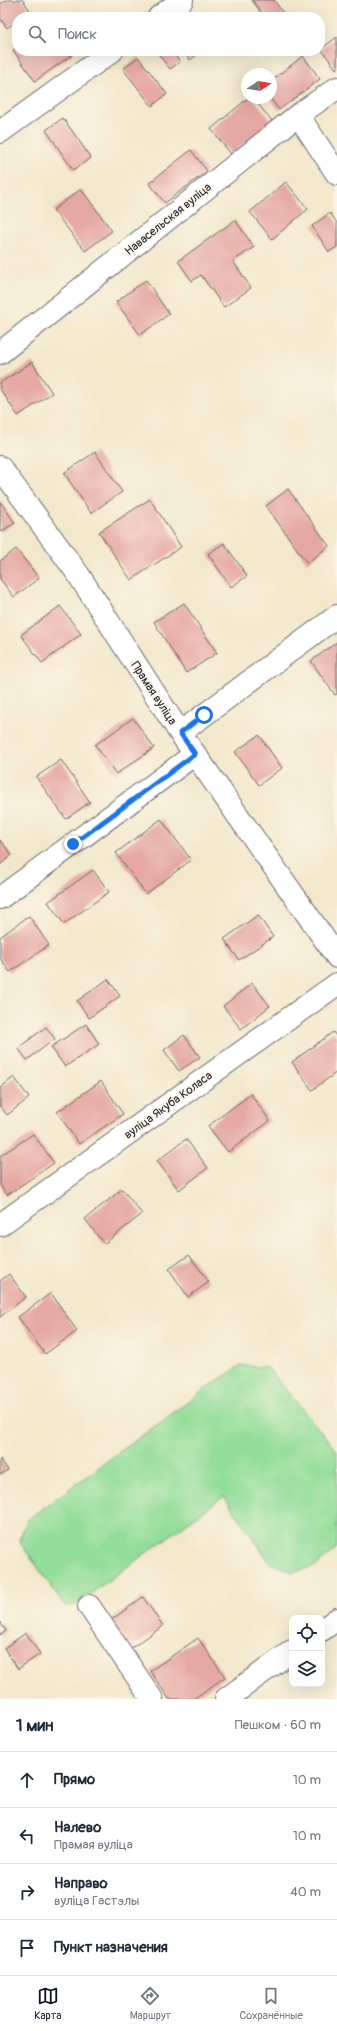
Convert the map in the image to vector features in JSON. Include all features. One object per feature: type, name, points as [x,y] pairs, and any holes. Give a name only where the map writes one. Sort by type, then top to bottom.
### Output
[{"type":"street","points":[[165,12],[182,0]]},
{"type":"street","points":[[0,132],[105,56]]},
{"type":"street","name":"Навасельская вуліца","points":[[0,353],[298,115],[337,88]]},
{"type":"street","points":[[298,115],[337,174]]},
{"type":"street","name":"Прамая вуліца","points":[[0,467],[78,574],[180,733],[337,957]]},
{"type":"street","points":[[180,733],[337,616]]},
{"type":"street","points":[[0,898],[195,754]]},
{"type":"street","name":"вуліца Якуба Коласа","points":[[0,1225],[337,984]]},
{"type":"street","points":[[89,1606],[152,1699]]},
{"type":"street","points":[[325,1628],[337,1619]]},
{"type":"street","points":[[226,1699],[289,1654]]},
{"type":"green space","points":[[241,1365],[268,1368],[337,1451],[337,1548],[317,1565],[293,1572],[271,1564],[224,1496],[75,1605],[65,1606],[21,1544],[20,1537],[28,1519],[207,1388]]},
{"type":"building","points":[[7,0],[23,0],[31,12],[12,12],[12,24],[7,28],[0,18],[0,4]]},
{"type":"building","points":[[252,0],[274,0],[282,12],[260,12]]},
{"type":"building","points":[[337,37],[336,69],[325,54],[325,46]]},
{"type":"building","points":[[17,56],[70,56],[35,81]]},
{"type":"building","points":[[160,56],[176,56],[180,62],[170,69]]},
{"type":"building","points":[[187,56],[195,56],[190,60]]},
{"type":"building","points":[[303,56],[320,79],[279,110],[274,104],[277,104],[277,76]]},
{"type":"building","points":[[138,57],[167,94],[152,106],[123,69]]},
{"type":"building","points":[[241,104],[258,104],[272,121],[231,154],[211,129]]},
{"type":"building","points":[[63,118],[91,158],[73,170],[46,130]]},
{"type":"building","points":[[191,150],[207,171],[165,203],[149,183]]},
{"type":"building","points":[[286,182],[308,209],[272,239],[250,212]]},
{"type":"building","points":[[81,189],[112,231],[85,251],[53,210]]},
{"type":"building","points":[[330,213],[337,223],[337,247],[329,252],[312,226]]},
{"type":"building","points":[[235,220],[254,247],[233,261],[251,288],[224,307],[201,275],[192,281],[178,261]]},
{"type":"building","points":[[146,280],[169,314],[140,335],[116,302]]},
{"type":"building","points":[[32,362],[52,393],[18,416],[0,389],[0,383]]},
{"type":"building","points":[[95,452],[122,492],[91,513],[64,473]]},
{"type":"building","points":[[288,489],[329,546],[307,563],[266,506]]},
{"type":"building","points":[[150,499],[181,547],[131,580],[99,532]]},
{"type":"building","points":[[0,501],[15,523],[0,532]]},
{"type":"building","points":[[224,543],[247,576],[231,587],[208,554]]},
{"type":"building","points":[[16,549],[39,578],[14,597],[0,579],[0,561]]},
{"type":"building","points":[[184,603],[217,653],[186,673],[154,622]]},
{"type":"building","points":[[60,606],[81,634],[42,663],[21,635]]},
{"type":"building","points":[[337,642],[337,694],[335,695],[311,661]]},
{"type":"building","points":[[133,718],[154,748],[116,774],[95,745]]},
{"type":"building","points":[[259,735],[282,768],[259,785],[235,752]]},
{"type":"building","points":[[61,760],[90,802],[66,819],[36,777]]},
{"type":"building","points":[[161,819],[191,860],[146,894],[116,853]]},
{"type":"building","points":[[0,840],[12,855],[0,865]]},
{"type":"building","points":[[93,870],[109,892],[64,924],[48,902]]},
{"type":"building","points":[[258,915],[273,937],[239,960],[224,939]]},
{"type":"building","points":[[29,916],[49,945],[10,972],[0,958],[0,937]]},
{"type":"building","points":[[108,979],[120,996],[89,1018],[77,1001]]},
{"type":"building","points":[[252,983],[270,1006],[241,1029],[223,1006]]},
{"type":"building","points":[[86,1024],[99,1044],[65,1067],[51,1047]]},
{"type":"building","points":[[46,1027],[55,1039],[27,1060],[18,1048]]},
{"type":"building","points":[[333,1032],[337,1037],[337,1072],[312,1090],[292,1062]]},
{"type":"building","points":[[184,1035],[200,1057],[179,1071],[164,1050]]},
{"type":"building","points":[[14,1077],[29,1098],[7,1115],[0,1106],[0,1088]]},
{"type":"building","points":[[101,1081],[123,1114],[79,1144],[57,1112]]},
{"type":"building","points":[[251,1094],[270,1121],[228,1152],[208,1126]]},
{"type":"building","points":[[33,1134],[54,1163],[7,1195],[0,1185],[0,1156]]},
{"type":"building","points":[[186,1139],[208,1168],[179,1190],[157,1161]]},
{"type":"building","points":[[122,1189],[142,1214],[104,1244],[85,1219]]},
{"type":"building","points":[[189,1255],[209,1282],[188,1297],[169,1269]]},
{"type":"building","points":[[9,1274],[26,1297],[0,1317],[0,1281]]},
{"type":"building","points":[[51,1293],[77,1331],[45,1354],[18,1317]]},
{"type":"building","points":[[0,1459],[8,1470],[0,1475]]},
{"type":"building","points":[[143,1597],[163,1626],[127,1651],[107,1623]]},
{"type":"building","points":[[0,1622],[6,1631],[0,1635]]},
{"type":"building","points":[[26,1633],[40,1654],[18,1669],[4,1648]]},
{"type":"building","points":[[198,1638],[225,1677],[193,1699],[169,1699],[150,1671]]},
{"type":"route","points":[[73,844],[195,754],[180,733],[204,715]]}]
